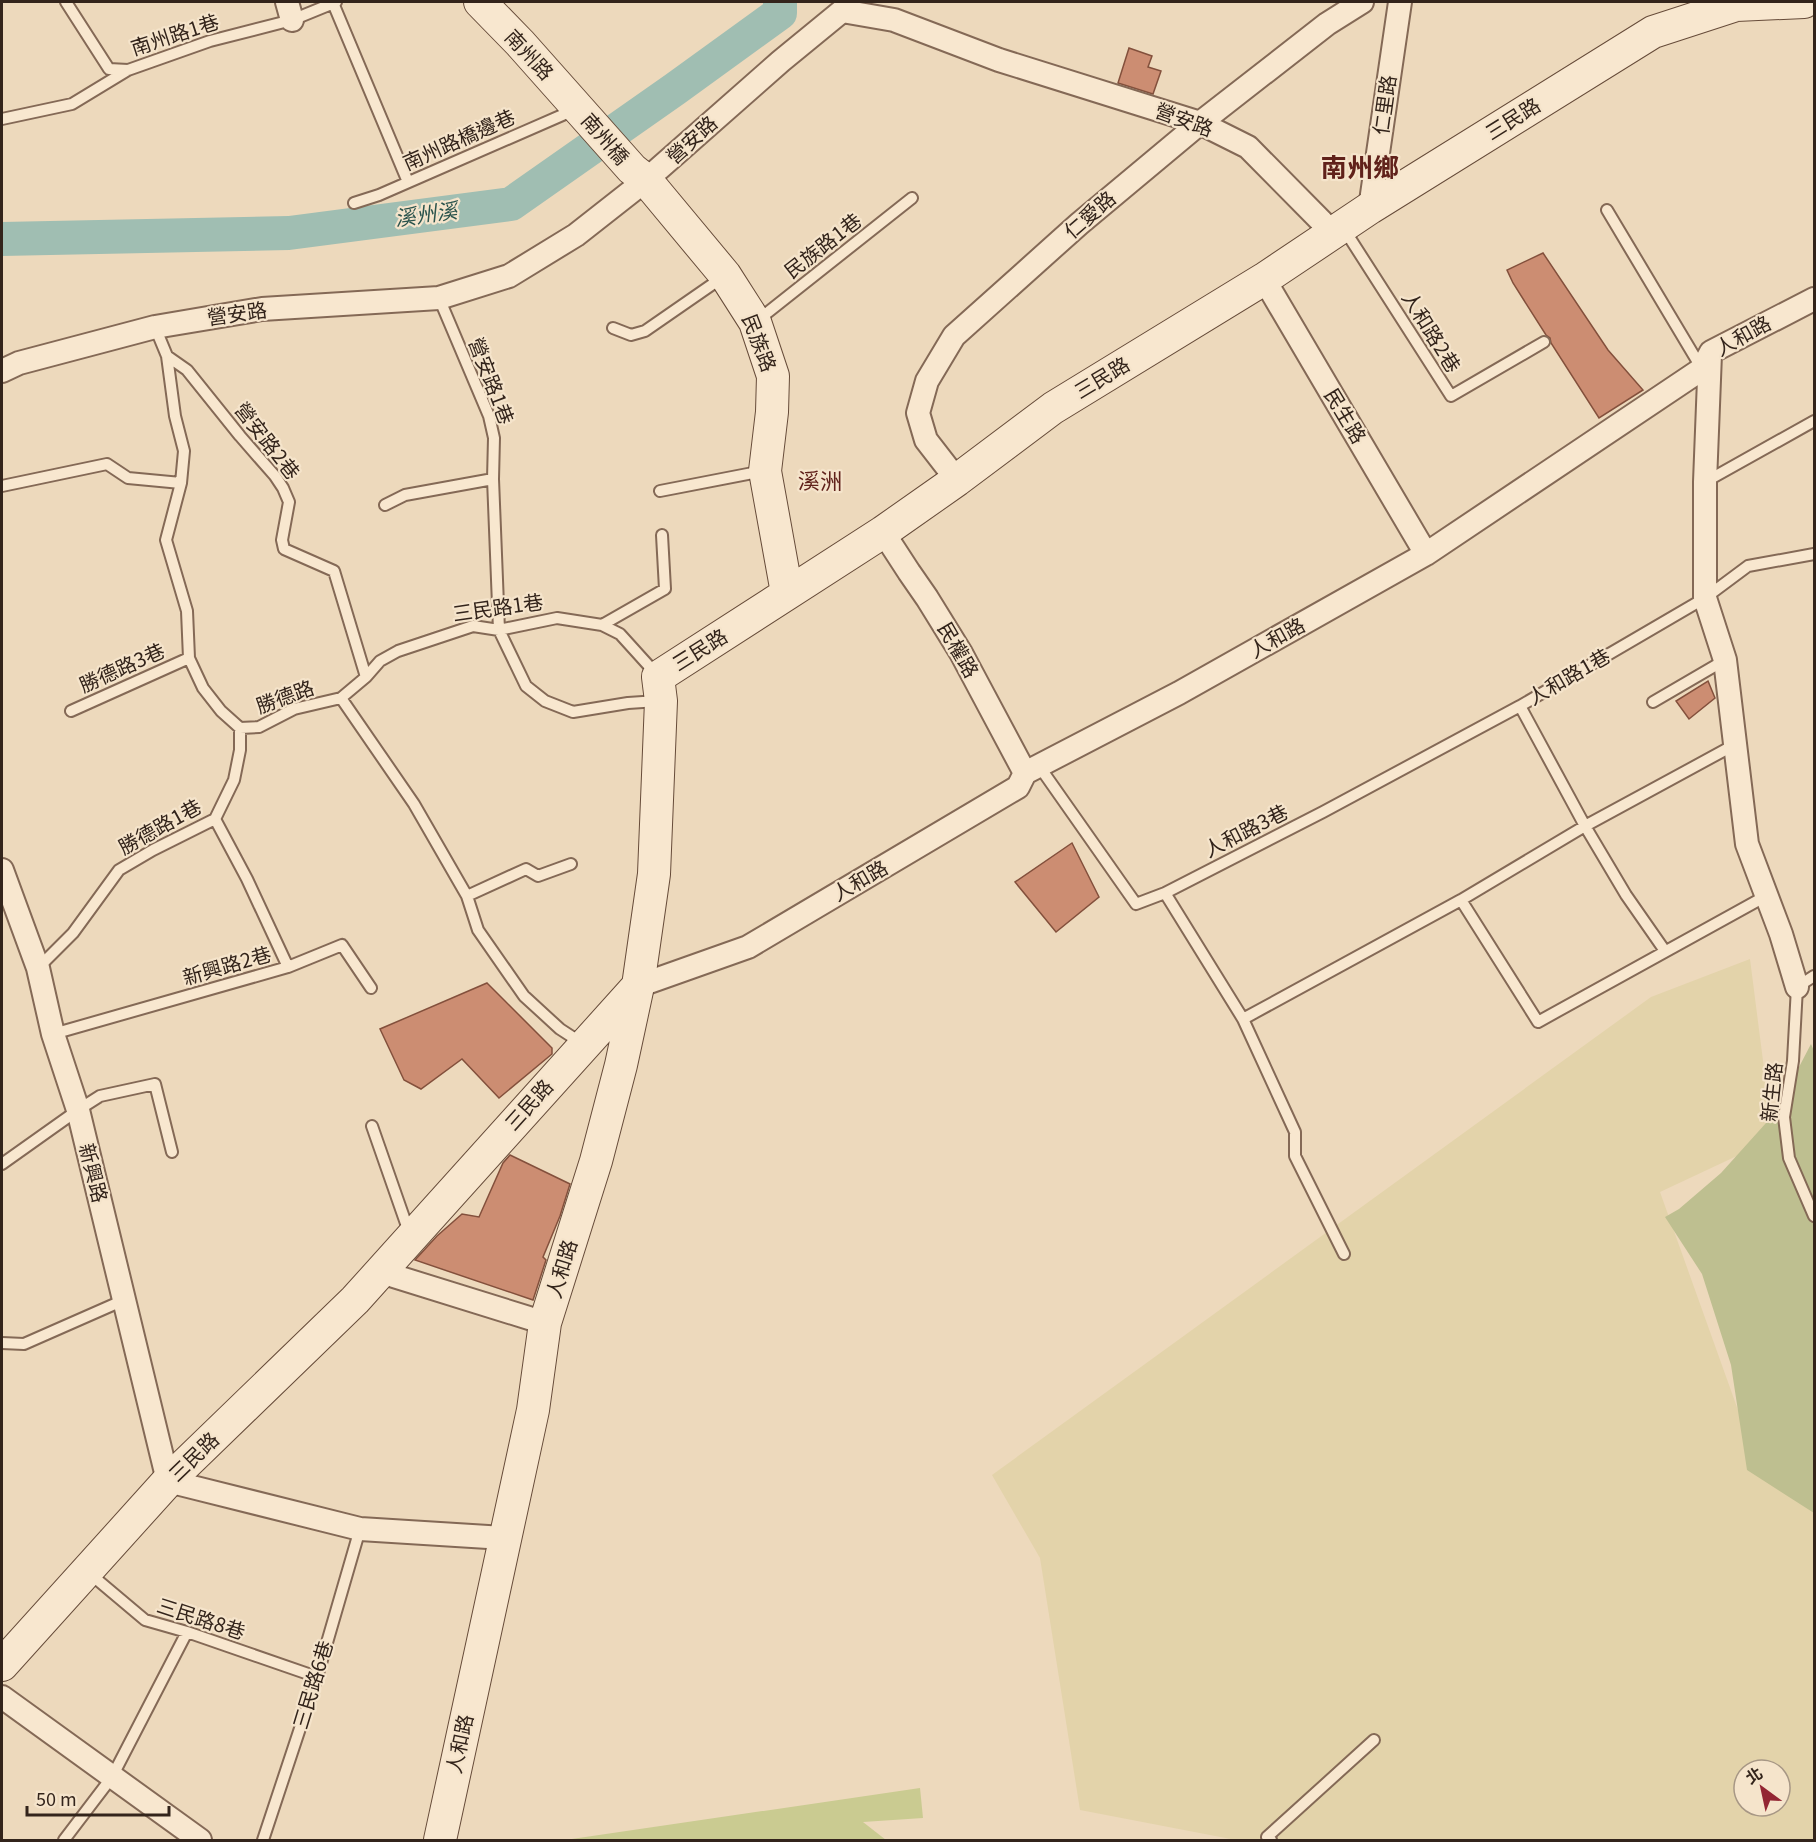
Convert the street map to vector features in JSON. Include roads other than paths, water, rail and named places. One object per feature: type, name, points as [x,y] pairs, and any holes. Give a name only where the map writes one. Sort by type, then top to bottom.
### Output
[{"type":"main road","name":"南州路","points":[[480,2],[578,108]]},
{"type":"main road","name":"三民路","points":[[659,689],[787,593],[883,532],[1053,408],[1264,279],[1370,208],[1653,32],[1736,5],[1804,2]]},
{"type":"main road","name":"南州橋","points":[[578,108],[639,174]]},
{"type":"main road","name":"民族路","points":[[639,174],[725,275],[755,322],[773,376],[772,412],[765,471],[787,593]]},
{"type":"main road","points":[[638,986],[654,874],[659,689]]},
{"type":"main road","name":"三民路","points":[[2,1665],[168,1481],[355,1300],[638,986]]},
{"type":"main road","name":"人和路","points":[[440,1840],[533,1410],[545,1323],[596,1161],[621,1065],[638,986]]},
{"type":"street","name":"仁愛路","points":[[957,480],[926,440],[918,413],[927,381],[954,336],[1079,224],[1200,123],[1327,24],[1362,2]]},
{"type":"street","name":"仁里路","points":[[1370,208],[1400,2]]},
{"type":"street","name":"營安路","points":[[2,371],[19,363],[155,327],[262,309],[439,298],[509,276],[576,235],[639,174],[842,11],[894,20],[999,60],[1200,123],[1248,147],[1338,229]]},
{"type":"street","name":"民生路","points":[[1264,279],[1426,554]]},
{"type":"street","name":"人和路","points":[[638,986],[748,947],[1018,787],[1032,769],[1179,693],[1426,554],[1706,360],[1815,299]]},
{"type":"street","points":[[1706,360],[1705,598],[1725,660],[1747,844],[1781,934],[1806,981]]},
{"type":"street","name":"民權路","points":[[883,532],[927,598],[1032,769]]},
{"type":"street","name":"新興路","points":[[2,874],[38,968],[53,1034],[78,1110],[168,1481]]},
{"type":"street","points":[[381,1272],[545,1323]]},
{"type":"street","points":[[168,1481],[360,1529],[504,1538]]},
{"type":"street","points":[[2,1697],[200,1840]]},
{"type":"lane","points":[[66,2],[110,69],[128,70]]},
{"type":"lane","points":[[334,2],[408,182]]},
{"type":"lane","name":"南州路1巷","points":[[2,118],[72,104],[128,70],[289,11],[334,2]]},
{"type":"lane","name":"南州路橋邊巷","points":[[354,203],[379,195],[578,108]]},
{"type":"lane","name":"民族路1巷","points":[[755,322],[912,198]]},
{"type":"lane","points":[[1607,210],[1706,360]]},
{"type":"lane","name":"人和路2巷","points":[[1338,229],[1451,396],[1544,342]]},
{"type":"lane","points":[[613,328],[631,335],[645,332],[725,275]]},
{"type":"lane","name":"營安路1巷","points":[[439,298],[489,416],[494,438],[493,479],[498,630],[526,686],[545,701],[573,712],[628,704],[659,689]]},
{"type":"lane","name":"勝德路","points":[[155,327],[166,356],[175,416],[184,451],[181,483],[166,540],[188,611],[189,658],[209,696],[221,711],[240,728],[259,727],[294,709],[341,698],[414,804],[467,896],[478,930],[524,996],[560,1029],[585,1045]]},
{"type":"lane","name":"營安路2巷","points":[[166,356],[187,370],[275,476],[289,502],[282,540],[284,549],[334,571],[366,677]]},
{"type":"lane","points":[[1705,482],[1815,421]]},
{"type":"lane","points":[[2,486],[107,464],[128,478],[181,483]]},
{"type":"lane","points":[[660,491],[765,471]]},
{"type":"lane","points":[[385,505],[405,495],[493,479]]},
{"type":"lane","points":[[602,625],[665,589],[662,535]]},
{"type":"lane","name":"人和路1巷","points":[[1665,951],[1626,895],[1585,826],[1520,706],[1705,598],[1748,566],[1815,554]]},
{"type":"lane","name":"三民路1巷","points":[[341,698],[366,677],[380,661],[398,651],[473,626],[498,630],[557,618],[602,625],[620,634],[659,689]]},
{"type":"lane","name":"勝德路3巷","points":[[71,711],[189,658]]},
{"type":"lane","points":[[1653,702],[1725,660]]},
{"type":"lane","name":"人和路3巷","points":[[1032,769],[1136,904],[1166,893],[1520,706]]},
{"type":"lane","name":"勝德路1巷","points":[[38,968],[73,933],[119,870],[215,819],[234,780],[240,750],[240,728]]},
{"type":"lane","points":[[1243,1019],[1461,900],[1585,826],[1736,744]]},
{"type":"lane","name":"新興路2巷","points":[[53,1034],[288,967],[247,879],[215,819]]},
{"type":"lane","points":[[467,896],[526,869],[538,876],[571,864]]},
{"type":"lane","points":[[1166,893],[1243,1019],[1295,1132],[1295,1156],[1344,1254]]},
{"type":"lane","points":[[1461,900],[1538,1022],[1766,896]]},
{"type":"lane","points":[[288,967],[342,945],[371,988]]},
{"type":"lane","name":"新生路","points":[[1806,981],[1784,1117],[1789,1158],[1815,1216]]},
{"type":"lane","points":[[2,1164],[100,1096],[155,1084],[172,1152]]},
{"type":"lane","points":[[372,1126],[411,1238]]},
{"type":"lane","points":[[2,1343],[24,1344],[124,1300]]},
{"type":"lane","name":"三民路6巷","points":[[263,1840],[317,1677],[360,1529]]},
{"type":"lane","name":"三民路8巷","points":[[88,1572],[145,1620],[188,1632],[317,1677]]},
{"type":"lane","points":[[64,1840],[112,1777],[188,1632]]},
{"type":"lane","points":[[1272,1840],[1267,1837],[1374,1740]]},
{"type":"waterway","name":"溪州溪","points":[[2,239],[289,233],[511,204],[780,13],[780,2]]},
{"type":"district","name":"南州鄉","points":[[1360,168]]},
{"type":"district","name":"溪洲","points":[[820,481]]}]
